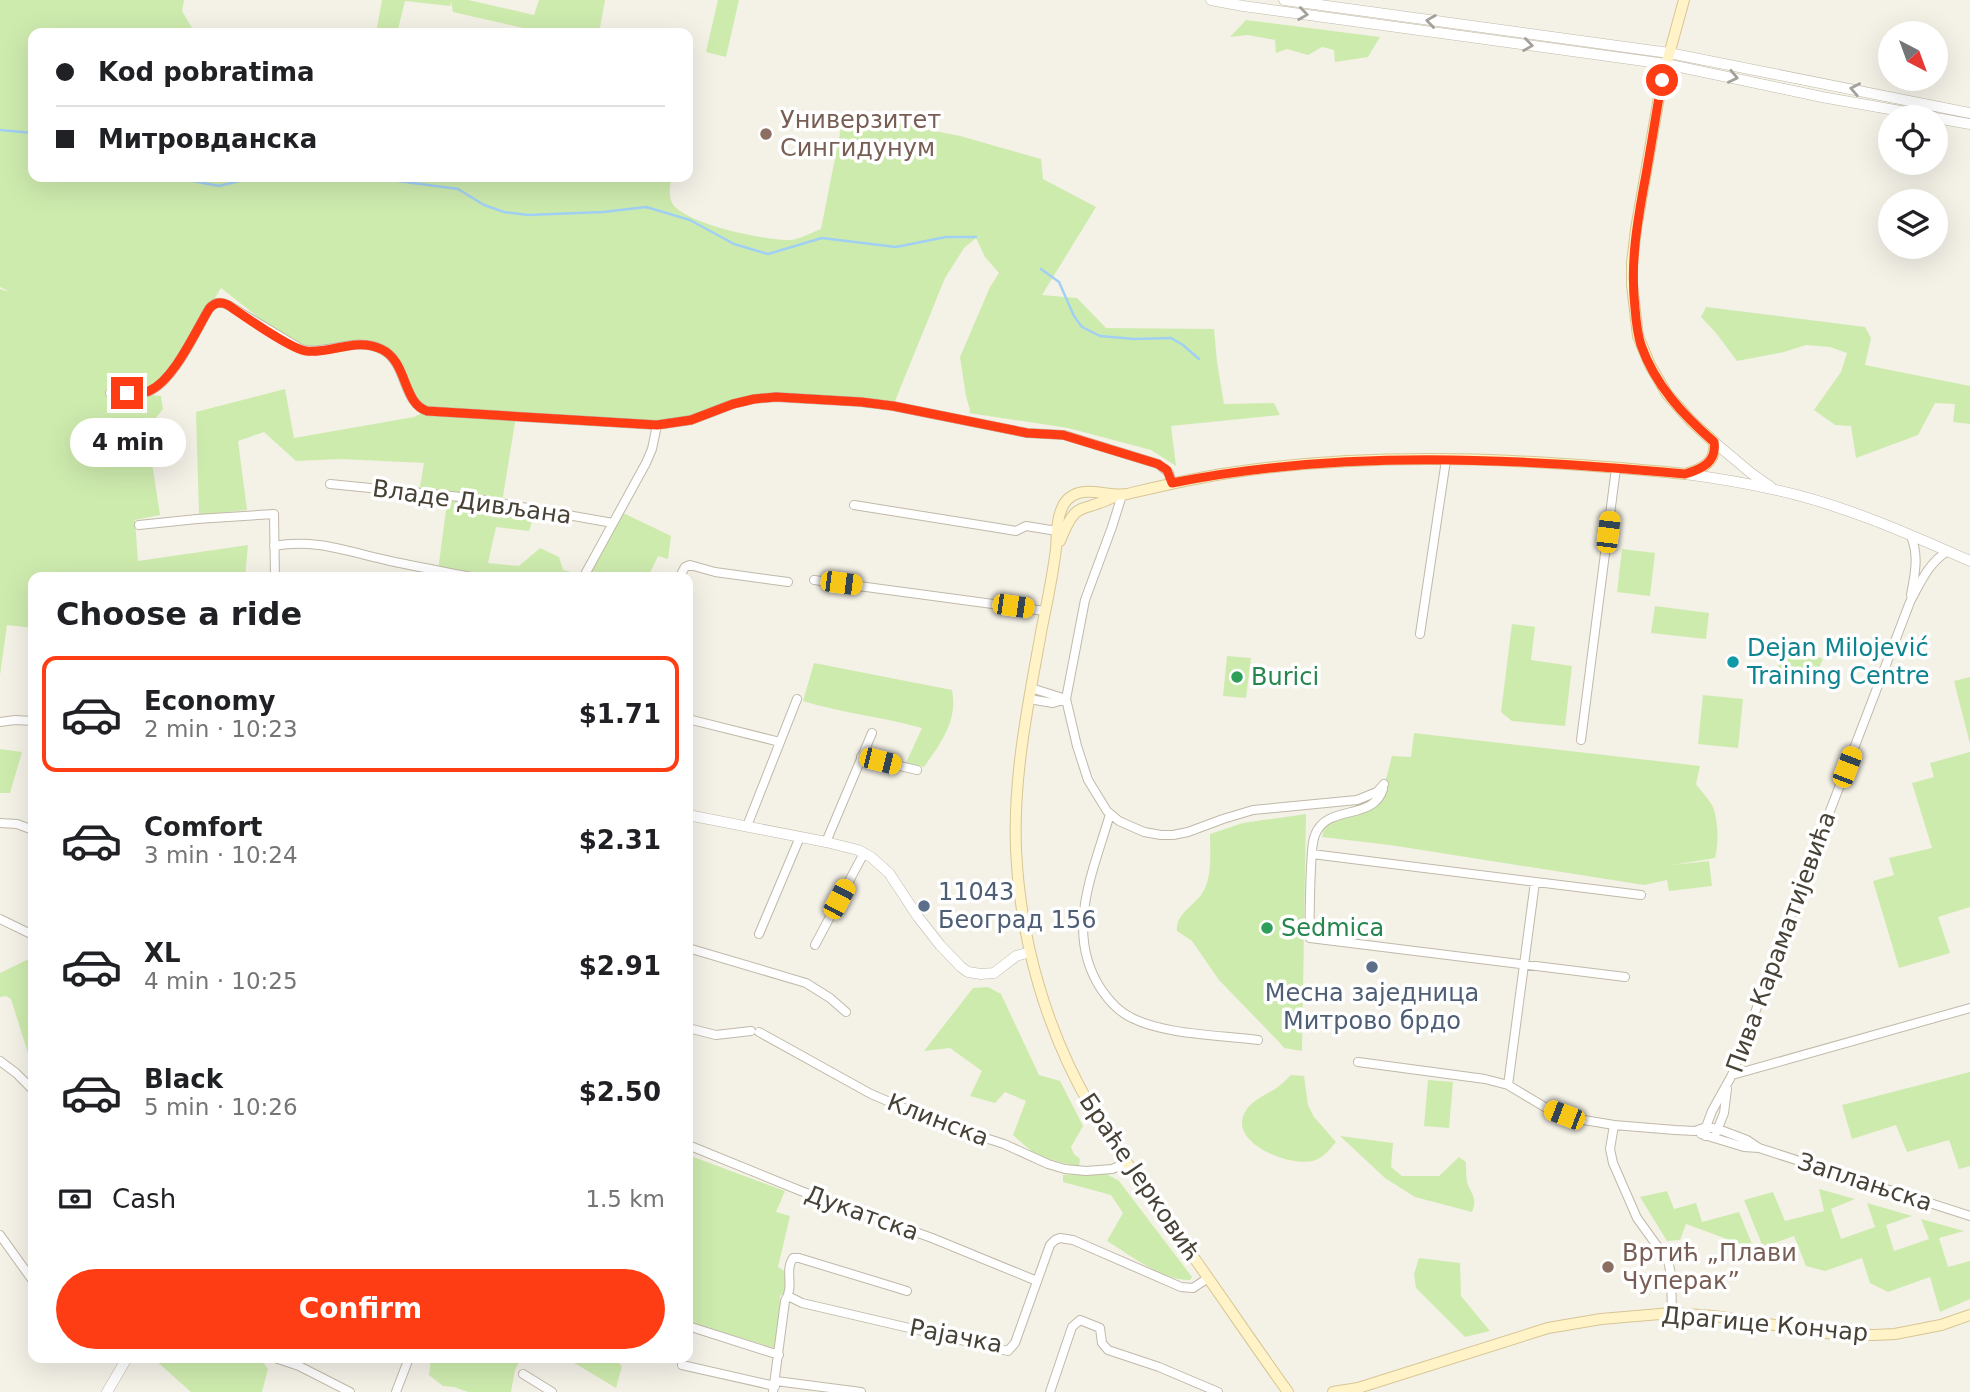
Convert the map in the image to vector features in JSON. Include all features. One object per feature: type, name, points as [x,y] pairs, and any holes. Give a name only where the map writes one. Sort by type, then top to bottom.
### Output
[{"type":"main road","points":[[1684,0],[1667,59],[1633,255],[1632,285],[1637,329],[1645,354],[1667,394],[1714,442],[1714,453],[1709,463],[1685,474]]},
{"type":"main road","name":"Браће Јерковић","points":[[1056,552],[1066,527],[1075,512],[1081,508],[1119,495],[1232,472],[1386,460],[1446,460],[1685,474]]},
{"type":"main road","name":"Браће Јерковић","points":[[1119,495],[1082,492],[1075,494],[1063,504],[1057,531],[1056,552],[1030,694],[1017,787],[1018,879],[1030,952],[1044,1002],[1071,1068],[1090,1105],[1127,1163],[1288,1392]]},
{"type":"main road","name":"Драгице Кончар","points":[[1333,1392],[1356,1390],[1548,1328],[1601,1319],[1672,1313],[1857,1335],[1895,1334],[1941,1325],[1970,1315]]},
{"type":"street","points":[[1211,0],[1270,10],[1667,59]]},
{"type":"street","points":[[1284,0],[1667,59],[1822,97],[1878,106]]},
{"type":"street","points":[[1948,115],[1970,113]]},
{"type":"street","points":[[1957,116],[1970,124]]},
{"type":"street","points":[[110,393],[148,391],[159,384],[173,368],[209,309],[219,303],[228,305],[300,349],[315,351],[366,345],[383,350],[395,360],[412,399],[423,410],[657,425],[691,420],[754,399],[776,397],[861,402],[1027,433],[1053,433],[1079,439],[1158,464],[1167,470],[1172,483]]},
{"type":"street","points":[[586,572],[646,463],[657,425]]},
{"type":"street","points":[[1714,442],[1751,473],[1778,490]]},
{"type":"street","points":[[1420,634],[1446,460]]},
{"type":"street","points":[[1581,740],[1616,468]]},
{"type":"street","name":"Браће Јерковић","points":[[1685,474],[1778,490],[1853,513],[1970,561]]},
{"type":"street","name":"Владе Дивљана","points":[[330,484],[471,498],[613,523]]},
{"type":"street","points":[[1119,495],[1112,527],[1085,600],[1066,699],[1088,780],[1110,814],[1129,827],[1144,832],[1173,835],[1253,810],[1357,800],[1377,792],[1384,784],[1382,794],[1374,804],[1361,810],[1342,813],[1319,828],[1315,835],[1309,908],[1310,938],[1625,977]]},
{"type":"street","points":[[854,505],[1009,530],[1020,530],[1026,526],[1057,531]]},
{"type":"street","points":[[139,525],[274,514],[275,572]]},
{"type":"street","name":"Пива Караматијевића","points":[[1910,536],[1916,559],[1910,602]]},
{"type":"street","points":[[274,546],[313,544],[446,572]]},
{"type":"street","name":"Пива Караматијевића","points":[[1711,1133],[1712,1111],[1728,1086],[1910,602],[1931,565],[1948,551]]},
{"type":"street","points":[[682,572],[685,566],[690,565],[715,572],[788,582]]},
{"type":"street","points":[[814,580],[1045,611]]},
{"type":"street","points":[[1030,694],[1052,703],[1066,699]]},
{"type":"street","points":[[747,826],[797,699]]},
{"type":"street","points":[[693,720],[780,742]]},
{"type":"street","points":[[0,722],[28,721]]},
{"type":"street","points":[[826,842],[872,733]]},
{"type":"street","points":[[861,757],[916,770]]},
{"type":"street","points":[[1110,814],[1082,916],[1086,959],[1092,975],[1118,1010],[1141,1022],[1164,1029],[1258,1040]]},
{"type":"street","points":[[693,816],[826,842],[864,853],[884,867],[929,932],[965,970],[981,974],[994,973],[1016,956],[1030,952]]},
{"type":"street","points":[[0,823],[17,824],[28,829]]},
{"type":"street","points":[[759,934],[800,837]]},
{"type":"street","points":[[815,945],[864,853]]},
{"type":"street","points":[[1312,854],[1640,895]]},
{"type":"street","points":[[1508,1085],[1535,882]]},
{"type":"street","points":[[0,919],[28,933]]},
{"type":"street","points":[[693,949],[806,983],[846,1012]]},
{"type":"street","points":[[1732,1075],[1970,1008]]},
{"type":"street","name":"Клинска","points":[[693,1029],[710,1034],[755,1031],[871,1094],[939,1123],[1004,1144],[1048,1164],[1086,1171],[1112,1169],[1127,1163]]},
{"type":"street","points":[[0,1061],[28,1084]]},
{"type":"street","name":"Заплањска","points":[[1358,1062],[1485,1079],[1508,1085],[1548,1109],[1564,1115],[1615,1125],[1695,1131],[1747,1140],[1759,1148],[1970,1216]]},
{"type":"street","points":[[1615,1125],[1611,1156],[1623,1189],[1641,1225],[1668,1261],[1672,1313]]},
{"type":"street","name":"Дукатска","points":[[693,1147],[1037,1281]]},
{"type":"street","points":[[0,1236],[28,1273]]},
{"type":"street","name":"Рајачка","points":[[788,1296],[802,1303],[1008,1351],[1015,1343],[1050,1245],[1055,1240],[1067,1238],[1093,1247],[1181,1287],[1193,1287],[1208,1278]]},
{"type":"street","points":[[775,1386],[785,1301],[790,1292],[789,1263],[793,1258],[907,1292]]},
{"type":"street","points":[[1050,1392],[1072,1327],[1080,1320],[1097,1326],[1101,1331],[1101,1343],[1108,1350],[1159,1367],[1218,1392]]},
{"type":"street","points":[[693,1328],[779,1355]]},
{"type":"street","points":[[107,1392],[124,1363]]},
{"type":"street","points":[[290,1363],[350,1392]]},
{"type":"street","points":[[396,1392],[407,1363]]},
{"type":"street","points":[[682,1365],[775,1386],[861,1392]]},
{"type":"street","points":[[523,1374],[552,1392]]},
{"type":"green space","points":[[0,0],[184,0],[182,11],[192,28],[28,28],[28,182],[671,182],[672,203],[692,218],[727,230],[764,238],[790,240],[821,229],[844,113],[960,136],[1041,159],[1043,179],[1096,207],[1042,295],[1077,298],[1106,328],[1214,329],[1224,404],[1274,403],[1280,415],[1171,426],[1176,466],[1151,450],[1068,428],[969,413],[960,357],[990,287],[999,273],[985,257],[976,238],[964,248],[945,278],[893,406],[769,398],[679,423],[516,416],[502,503],[536,509],[529,531],[496,527],[488,563],[519,566],[540,548],[559,557],[563,570],[571,572],[444,572],[438,571],[448,495],[419,492],[424,463],[341,459],[296,461],[264,432],[238,441],[247,510],[199,515],[196,412],[285,389],[294,438],[414,417],[426,411],[398,365],[377,347],[316,347],[299,344],[272,328],[221,288],[173,368],[159,384],[119,403],[149,395],[161,396],[163,409],[155,419],[158,430],[149,443],[160,515],[135,520],[138,561],[248,545],[245,572],[28,572],[28,627],[7,625],[0,675],[0,289],[10,292],[0,287]]},
{"type":"green space","points":[[382,0],[468,0],[534,15],[539,0],[605,0],[600,28],[523,28],[453,12],[451,2],[450,6],[405,1],[398,28],[377,28]]},
{"type":"green space","points":[[718,0],[739,0],[726,57],[706,52]]},
{"type":"green space","points":[[1246,20],[1380,37],[1368,57],[1335,62],[1334,50],[1322,47],[1308,55],[1287,49],[1276,53],[1275,40],[1248,35],[1230,37]]},
{"type":"green space","points":[[1706,307],[1865,327],[1871,338],[1865,365],[1970,386],[1970,424],[1953,422],[1955,404],[1935,403],[1918,435],[1856,458],[1851,426],[1835,425],[1814,410],[1841,372],[1847,353],[1830,347],[1806,345],[1737,361],[1701,317]]},
{"type":"green space","points":[[619,511],[671,536],[668,559],[658,556],[650,572],[586,572]]},
{"type":"green space","points":[[1622,549],[1655,553],[1650,596],[1617,592]]},
{"type":"green space","points":[[1655,606],[1709,613],[1706,639],[1651,633]]},
{"type":"green space","points":[[1512,624],[1535,627],[1531,660],[1572,666],[1565,726],[1512,721],[1501,712]]},
{"type":"green space","points":[[1786,643],[1823,659],[1813,682],[1778,667]]},
{"type":"green space","name":"Burici","points":[[1227,656],[1251,658],[1246,698],[1223,696]]},
{"type":"green space","points":[[814,663],[952,690],[953,712],[947,731],[924,767],[906,763],[922,728],[803,701]]},
{"type":"green space","points":[[1970,677],[1970,744],[1954,681]]},
{"type":"green space","points":[[1703,695],[1743,699],[1738,748],[1698,744]]},
{"type":"green space","points":[[1414,733],[1700,766],[1696,784],[1713,807],[1716,819],[1715,858],[1672,865],[1709,861],[1712,886],[1669,891],[1667,880],[1644,885],[1390,845],[1322,837],[1324,828],[1329,823],[1361,810],[1382,794],[1392,756],[1411,757]]},
{"type":"green space","points":[[0,749],[22,752],[10,793],[0,793]]},
{"type":"green space","points":[[1970,752],[1970,907],[1938,917],[1950,953],[1899,968],[1873,881],[1894,875],[1889,858],[1932,848],[1912,783],[1934,777],[1930,763]]},
{"type":"green space","points":[[1306,814],[1302,1051],[1284,1048],[1219,980],[1192,941],[1177,931],[1177,925],[1182,915],[1205,889],[1210,865],[1210,834],[1243,823]]},
{"type":"green space","points":[[28,959],[28,1053],[11,999],[0,997],[0,973]]},
{"type":"green space","points":[[988,987],[1001,994],[1039,1075],[1060,1081],[1083,1126],[1071,1147],[1080,1159],[1079,1167],[1037,1156],[1013,1135],[1026,1101],[1005,1092],[995,1103],[970,1096],[982,1071],[950,1048],[924,1051],[973,988]]},
{"type":"green space","points":[[1970,1072],[1970,1166],[1959,1169],[1949,1140],[1907,1152],[1896,1125],[1852,1139],[1842,1105]]},
{"type":"green space","points":[[1291,1075],[1304,1076],[1308,1105],[1314,1117],[1336,1142],[1316,1160],[1293,1161],[1279,1157],[1253,1143],[1245,1134],[1242,1123],[1245,1112]]},
{"type":"green space","points":[[1428,1080],[1453,1082],[1449,1128],[1424,1126]]},
{"type":"green space","points":[[1340,1136],[1393,1143],[1391,1167],[1402,1176],[1439,1176],[1459,1157],[1466,1162],[1467,1182],[1474,1199],[1472,1212],[1415,1197],[1385,1178]]},
{"type":"green space","points":[[693,1157],[785,1191],[776,1212],[790,1216],[778,1267],[786,1272],[787,1292],[780,1296],[778,1349],[693,1324]]},
{"type":"green space","points":[[1105,1173],[1119,1181],[1192,1277],[1190,1280],[1158,1272],[1107,1241],[1123,1213],[1111,1195],[1063,1182],[1063,1175]]},
{"type":"green space","points":[[1819,1189],[1855,1199],[1831,1209],[1841,1239],[1875,1227],[1867,1203],[1912,1216],[1886,1225],[1894,1251],[1929,1239],[1921,1219],[1964,1231],[1939,1238],[1948,1267],[1970,1261],[1970,1299],[1940,1312],[1930,1277],[1888,1292],[1870,1283],[1862,1258],[1825,1271],[1806,1266],[1794,1236],[1763,1247],[1744,1200],[1773,1192],[1785,1221],[1824,1211]]},
{"type":"green space","points":[[1667,1191],[1674,1209],[1696,1203],[1702,1222],[1739,1212],[1754,1249],[1686,1224],[1680,1240],[1667,1241],[1640,1197]]},
{"type":"green space","points":[[1419,1258],[1460,1263],[1461,1296],[1490,1331],[1465,1337],[1416,1288],[1414,1274]]},
{"type":"green space","points":[[159,1363],[264,1363],[268,1369],[262,1392],[191,1392]]},
{"type":"green space","points":[[430,1363],[518,1363],[511,1392],[468,1392],[443,1386],[429,1375]]},
{"type":"green space","points":[[574,1363],[619,1363],[622,1366],[616,1388]]},
{"type":"waterway","points":[[0,130],[28,133]]},
{"type":"waterway","points":[[198,182],[219,186],[235,182]]},
{"type":"waterway","points":[[406,182],[458,189],[484,205],[504,212],[528,215],[646,207],[690,220],[734,244],[768,254],[822,238],[896,247],[946,237],[976,237]]},
{"type":"waterway","points":[[1041,269],[1059,282],[1074,316],[1082,327],[1100,336],[1171,338],[1199,359]]},
{"type":"place","name":"Универзитет Сингидунум","points":[[766,134]]},
{"type":"place","name":"Dejan Milojević Training Centre","points":[[1733,662]]},
{"type":"place","name":"Burici","points":[[1237,677]]},
{"type":"place","name":"11043 Београд 156","points":[[924,906]]},
{"type":"place","name":"Sedmica","points":[[1267,928]]},
{"type":"place","name":"Месна заједница Митрово брдо","points":[[1372,967]]},
{"type":"place","name":"Вртић „Плави Чуперак”","points":[[1608,1267]]},
{"type":"route","points":[[127,393],[148,391],[159,384],[173,368],[212,305],[223,303],[300,349],[315,351],[366,345],[383,350],[395,360],[412,399],[427,411],[657,425],[691,420],[754,399],[776,397],[861,402],[1027,433],[1053,433],[1079,439],[1152,461],[1167,470],[1172,483],[1232,472],[1386,460],[1479,460],[1685,474],[1709,463],[1713,458],[1714,442],[1667,394],[1650,365],[1638,336],[1632,285],[1636,229],[1662,80]]}]
